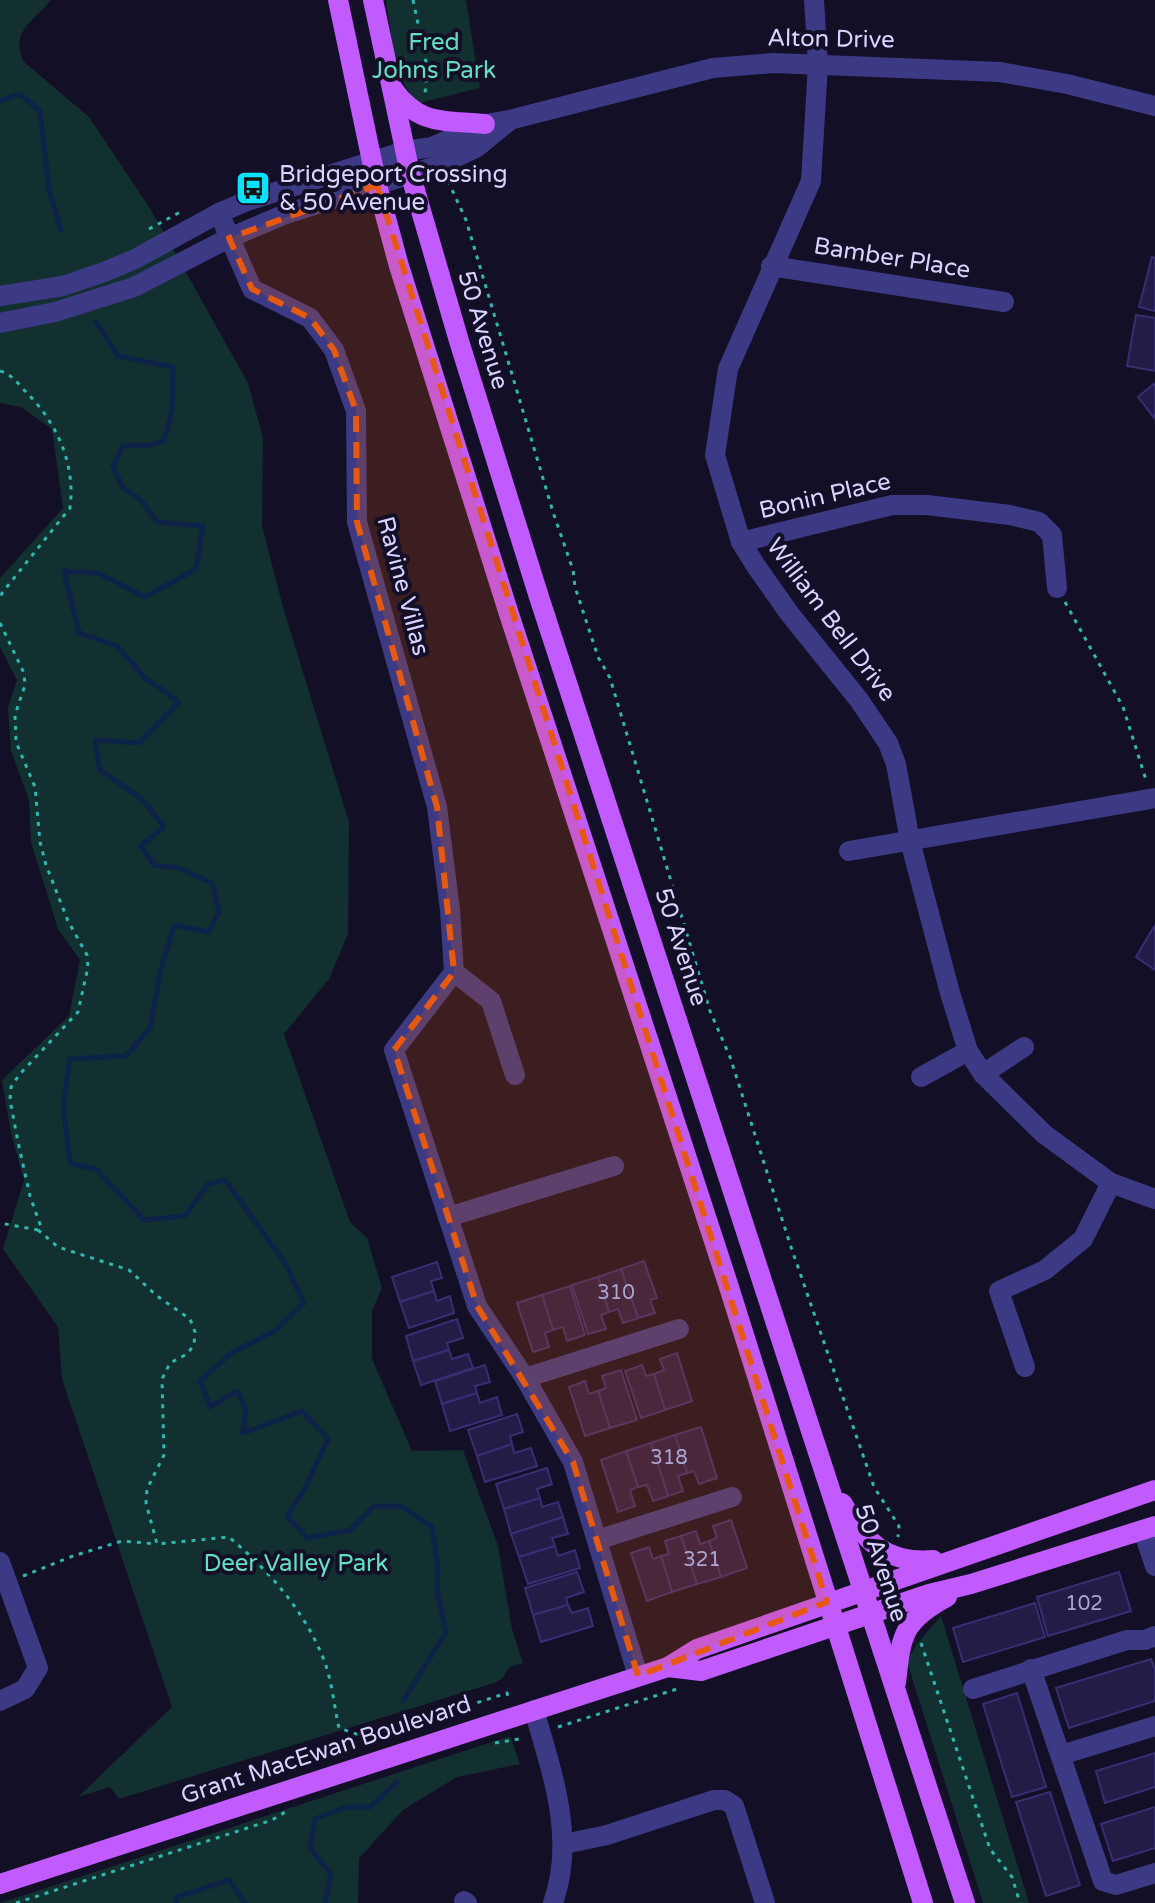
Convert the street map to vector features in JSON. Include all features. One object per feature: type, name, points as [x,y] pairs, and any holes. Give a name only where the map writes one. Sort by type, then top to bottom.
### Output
[{"type":"main road","points":[[338,0],[377,185],[453,441],[728,1284],[923,1903]]},
{"type":"main road","name":"50 Avenue","points":[[373,0],[410,173],[459,341],[544,612],[965,1903]]},
{"type":"main road","points":[[391,86],[404,104],[425,118],[485,124]]},
{"type":"main road","points":[[825,1475],[866,1538],[891,1555],[913,1562],[965,1557]]},
{"type":"main road","name":"Grant MacEwan Boulevard","points":[[0,1884],[668,1667],[697,1649],[1155,1490]]},
{"type":"main road","name":"Grant MacEwan Boulevard","points":[[668,1667],[701,1671],[929,1594],[971,1584],[1149,1528]]},
{"type":"main road","points":[[895,1691],[899,1651],[907,1627],[929,1607],[971,1584]]},
{"type":"street","name":"William Bell Drive","points":[[814,0],[818,64],[811,181],[728,369],[715,455],[741,542],[770,587],[859,700],[888,743],[901,782],[910,841],[968,1051],[983,1074],[1044,1134],[1111,1183],[1155,1199]]},
{"type":"street","name":"Alton Drive","points":[[0,296],[63,286],[104,272],[247,201],[405,151],[432,147],[485,124],[713,68],[773,63],[1000,72],[1067,84],[1155,106]]},
{"type":"street","name":"Alton Drive","points":[[0,323],[55,312],[124,291],[229,238],[283,215],[439,165],[476,148],[509,120]]},
{"type":"street","name":"Ravine Villas","points":[[219,213],[252,289],[310,318],[334,350],[356,411],[357,522],[437,807],[454,972]]},
{"type":"street","name":"Bamber Place","points":[[771,266],[1004,302]]},
{"type":"street","name":"Bonin Place","points":[[741,542],[892,505],[927,505],[1010,515],[1039,522],[1052,535],[1057,588]]},
{"type":"street","points":[[849,851],[1154,798]]},
{"type":"street","points":[[515,1075],[491,1001],[454,972],[394,1050],[418,1133],[477,1306],[525,1378],[573,1462],[638,1676]]},
{"type":"street","points":[[983,1074],[1024,1047]]},
{"type":"street","points":[[921,1077],[968,1051]]},
{"type":"street","points":[[448,1217],[614,1166]]},
{"type":"street","points":[[1025,1367],[999,1291],[1045,1270],[1083,1239],[1111,1183]]},
{"type":"street","points":[[525,1378],[679,1329]]},
{"type":"street","points":[[597,1540],[732,1497]]},
{"type":"street","points":[[1149,1528],[1155,1566]]},
{"type":"street","points":[[0,1562],[38,1668],[25,1689],[0,1701]]},
{"type":"street","points":[[1127,1640],[1141,1628],[1155,1624]]},
{"type":"street","points":[[973,1689],[1127,1640],[1145,1640],[1155,1636]]},
{"type":"street","points":[[1031,1669],[1103,1881],[1116,1885],[1155,1873]]},
{"type":"street","points":[[534,1710],[554,1783],[564,1844],[553,1903]]},
{"type":"street","points":[[1061,1755],[1155,1726]]},
{"type":"street","points":[[564,1844],[607,1835],[714,1800],[725,1800],[734,1806],[765,1903]]},
{"type":"path","points":[[413,0],[427,67],[425,118]]},
{"type":"path","points":[[439,165],[466,220],[573,570],[575,587],[598,657],[610,678],[710,1011],[730,1057],[790,1244],[874,1487],[899,1526],[896,1547],[891,1555]]},
{"type":"path","points":[[0,371],[8,374],[43,408],[56,430],[66,458],[72,493],[70,508],[2,593],[0,600]]},
{"type":"path","points":[[1057,588],[1123,707],[1154,798]]},
{"type":"path","points":[[0,623],[24,673],[25,685],[15,715],[16,742],[35,787],[40,842],[68,921],[87,955],[88,967],[78,1012],[11,1087],[10,1100],[30,1196],[41,1221],[38,1230]]},
{"type":"path","points":[[0,1223],[38,1230],[58,1247],[129,1270],[157,1296],[190,1319],[195,1332],[194,1345],[187,1354],[170,1363],[162,1379],[164,1455],[147,1489],[146,1503],[157,1544]]},
{"type":"path","points":[[7,1582],[122,1541],[157,1544],[229,1537],[261,1564],[297,1607],[325,1662],[339,1728],[368,1738],[507,1693],[519,1739]]},
{"type":"path","points":[[918,1634],[990,1849],[1012,1877],[1020,1903]]},
{"type":"path","points":[[495,1743],[519,1739],[692,1684]]},
{"type":"path","points":[[16,1903],[272,1820],[292,1808]]},
{"type":"highlighted area","points":[[377,185],[827,1602],[638,1676],[573,1462],[477,1306],[394,1050],[454,972],[437,807],[357,522],[356,411],[334,350],[310,318],[252,289],[229,238]]},
{"type":"green space","name":"Deer Valley Park","points":[[0,0],[51,0],[21,35],[20,52],[24,62],[89,117],[151,210],[248,383],[263,438],[262,526],[283,607],[349,822],[348,934],[329,979],[284,1034],[350,1222],[367,1238],[382,1288],[372,1311],[372,1359],[412,1451],[463,1450],[498,1546],[512,1629],[523,1663],[509,1667],[503,1678],[494,1683],[119,1799],[110,1787],[78,1797],[172,1707],[62,1379],[58,1327],[3,1249],[24,1180],[11,1133],[2,1080],[69,1016],[80,960],[58,929],[31,842],[29,800],[11,751],[8,707],[17,680],[0,647],[0,578],[63,508],[52,429],[21,407],[0,403]]},
{"type":"green space","name":"Fred Johns Park","points":[[386,0],[466,0],[480,88],[416,104],[396,70]]},
{"type":"green space","points":[[941,1616],[1029,1903],[983,1903],[907,1662],[916,1645]]},
{"type":"green space","points":[[510,1736],[520,1764],[457,1777],[403,1810],[359,1858],[358,1903],[0,1903]]},
{"type":"building","points":[[1152,257],[1155,258],[1155,311],[1139,307]]},
{"type":"building","points":[[1136,315],[1155,318],[1155,371],[1127,366]]},
{"type":"building","points":[[1155,383],[1155,419],[1138,397]]},
{"type":"building","points":[[1155,925],[1155,970],[1136,957]]},
{"type":"building","points":[[644,1261],[657,1298],[650,1300],[655,1313],[638,1318],[621,1269]]},
{"type":"building","points":[[437,1262],[442,1278],[431,1281],[434,1291],[400,1302],[392,1277]]},
{"type":"building","points":[[621,1269],[638,1318],[623,1323],[618,1309],[609,1312],[598,1277]]},
{"type":"building","points":[[598,1277],[609,1312],[601,1315],[606,1329],[588,1334],[572,1285]]},
{"type":"building","points":[[570,1286],[585,1335],[567,1341],[563,1327],[553,1330],[542,1295]]},
{"type":"building","points":[[434,1291],[437,1301],[450,1296],[454,1313],[409,1328],[400,1302]]},
{"type":"building","points":[[542,1295],[553,1330],[545,1333],[549,1347],[533,1352],[517,1303]]},
{"type":"building","points":[[457,1319],[463,1338],[447,1343],[449,1350],[413,1361],[406,1336]]},
{"type":"building","points":[[449,1350],[452,1359],[468,1354],[473,1368],[421,1385],[413,1361]]},
{"type":"building","points":[[677,1353],[692,1401],[665,1410],[654,1374],[664,1370],[660,1359]]},
{"type":"building","points":[[485,1365],[490,1382],[475,1386],[477,1393],[442,1404],[435,1381]]},
{"type":"building","points":[[642,1365],[646,1376],[654,1374],[665,1410],[641,1418],[625,1371]]},
{"type":"building","points":[[621,1370],[637,1420],[610,1428],[598,1391],[606,1388],[602,1376]]},
{"type":"building","points":[[585,1381],[589,1394],[598,1391],[610,1428],[585,1436],[569,1387]]},
{"type":"building","points":[[477,1393],[480,1403],[497,1397],[502,1415],[450,1431],[442,1404]]},
{"type":"building","points":[[517,1414],[523,1432],[510,1436],[512,1444],[477,1456],[468,1430]]},
{"type":"building","points":[[701,1427],[717,1478],[699,1484],[694,1471],[687,1473],[675,1435]]},
{"type":"building","points":[[675,1435],[687,1473],[678,1476],[683,1491],[668,1496],[651,1443]]},
{"type":"building","points":[[651,1443],[668,1496],[653,1501],[647,1485],[638,1487],[626,1451]]},
{"type":"building","points":[[512,1444],[514,1453],[531,1448],[537,1466],[485,1482],[477,1456]]},
{"type":"building","points":[[626,1451],[638,1487],[630,1490],[635,1506],[618,1512],[601,1460]]},
{"type":"building","points":[[547,1468],[552,1484],[537,1489],[540,1498],[504,1509],[496,1484]]},
{"type":"building","points":[[540,1498],[542,1507],[558,1502],[563,1517],[511,1534],[504,1509]]},
{"type":"building","points":[[563,1517],[568,1534],[552,1538],[555,1546],[519,1557],[511,1534]]},
{"type":"building","points":[[731,1520],[747,1568],[721,1577],[709,1541],[717,1538],[713,1526]]},
{"type":"building","points":[[696,1531],[700,1544],[709,1541],[721,1577],[697,1584],[681,1536]]},
{"type":"building","points":[[681,1536],[697,1584],[672,1592],[661,1556],[669,1554],[665,1541]]},
{"type":"building","points":[[555,1546],[558,1556],[575,1550],[580,1568],[528,1584],[519,1557]]},
{"type":"building","points":[[649,1547],[653,1559],[661,1556],[672,1592],[647,1601],[631,1553]]},
{"type":"building","points":[[577,1572],[584,1592],[566,1598],[568,1605],[533,1615],[525,1588]]},
{"type":"building","points":[[1119,1572],[1131,1611],[1048,1636],[1037,1597]]},
{"type":"building","points":[[1035,1603],[1045,1637],[963,1662],[953,1628]]},
{"type":"building","points":[[568,1605],[572,1613],[588,1608],[593,1626],[541,1642],[533,1615]]},
{"type":"building","points":[[1151,1659],[1155,1670],[1155,1701],[1069,1728],[1056,1688]]},
{"type":"building","points":[[1017,1693],[1046,1787],[1012,1797],[983,1704]]},
{"type":"building","points":[[1155,1753],[1155,1787],[1105,1803],[1096,1771]]},
{"type":"building","points":[[1050,1792],[1080,1885],[1046,1896],[1016,1802]]},
{"type":"building","points":[[1155,1807],[1155,1848],[1113,1861],[1101,1824]]},
{"type":"waterway","points":[[0,101],[20,94],[40,111],[49,190],[61,230]]},
{"type":"waterway","points":[[96,322],[118,356],[173,367],[172,410],[164,441],[123,446],[113,466],[122,487],[141,500],[157,522],[203,526],[196,569],[145,597],[98,573],[64,571],[79,633],[117,646],[145,678],[179,702],[139,743],[95,740],[100,770],[142,799],[164,827],[141,846],[154,865],[179,868],[212,883],[219,911],[209,932],[174,925],[160,973],[150,1028],[126,1056],[70,1059],[63,1106],[70,1163],[97,1170],[144,1220],[185,1216],[208,1184],[225,1180],[285,1263],[304,1303],[276,1330],[230,1354],[200,1381],[210,1407],[237,1391],[246,1409],[243,1433],[302,1411],[328,1439],[304,1490],[287,1516],[307,1538],[350,1530],[374,1506],[401,1506],[432,1527],[438,1568],[437,1592],[446,1632],[403,1701]]},
{"type":"waterway","points":[[325,1903],[331,1874],[310,1848],[315,1819],[346,1807],[370,1807],[397,1782]]},
{"type":"waterway","points":[[175,1903],[177,1897],[229,1880],[245,1903]]},
{"type":"place","name":"Bridgeport Crossing & 50 Avenue","points":[[253,188]]}]
